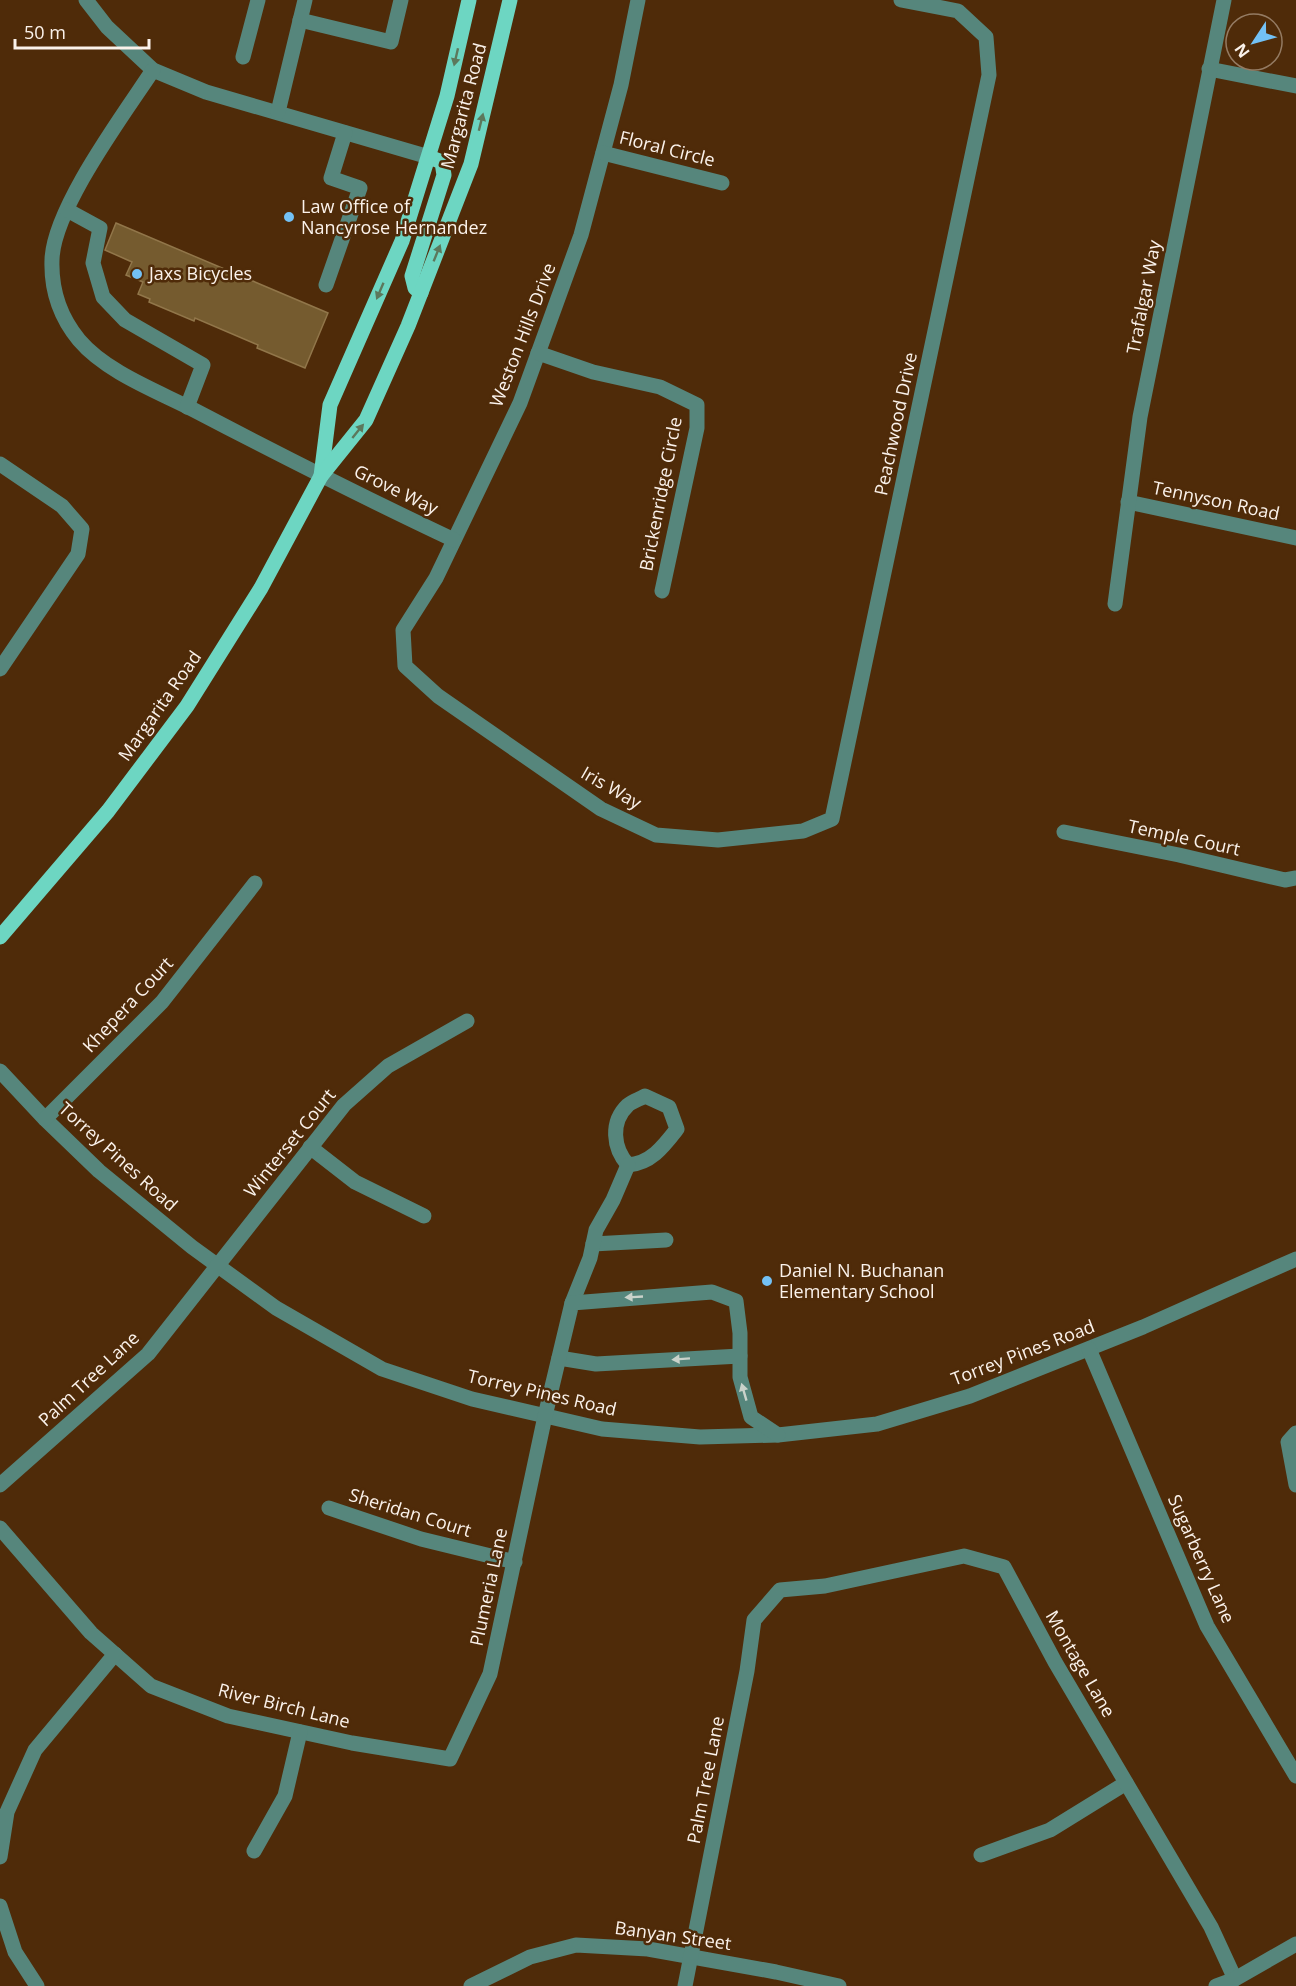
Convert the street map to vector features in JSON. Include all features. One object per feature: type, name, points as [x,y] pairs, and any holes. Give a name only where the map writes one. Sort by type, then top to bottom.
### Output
[{"type":"main road","name":"Margarita Road","points":[[321,476],[330,405],[402,241],[447,96],[469,0]]},
{"type":"main road","name":"Margarita Road","points":[[0,937],[108,811],[187,706],[261,588],[321,476],[366,420],[421,292],[471,164],[510,0]]},
{"type":"main road","points":[[421,292],[415,288],[412,276],[444,175],[442,162],[429,157]]},
{"type":"street","points":[[86,0],[107,27],[153,70],[206,92],[429,157]]},
{"type":"street","points":[[243,57],[258,0]]},
{"type":"street","points":[[278,112],[305,0]]},
{"type":"street","points":[[300,20],[391,42],[401,0]]},
{"type":"street","name":"Weston Hills Drive","points":[[405,666],[403,630],[436,578],[520,403],[580,235],[621,85],[638,0]]},
{"type":"street","name":"Peachwood Drive","points":[[832,819],[989,75],[986,37],[958,12],[901,0]]},
{"type":"street","name":"Trafalgar Way","points":[[1115,604],[1140,417],[1224,0]]},
{"type":"street","points":[[1209,69],[1296,86]]},
{"type":"street","name":"Grove Way","points":[[153,70],[79,185],[57,233],[52,258],[54,290],[63,316],[79,339],[99,359],[321,476],[454,540]]},
{"type":"street","points":[[326,285],[360,188],[331,177],[345,132]]},
{"type":"street","name":"Floral Circle","points":[[603,153],[722,183]]},
{"type":"street","points":[[67,210],[100,228],[93,263],[103,297],[125,320],[203,365],[187,407]]},
{"type":"street","name":"Brickenridge Circle","points":[[538,353],[593,372],[660,387],[697,405],[697,428],[662,591]]},
{"type":"street","points":[[0,464],[62,506],[82,529],[78,554],[0,669]]},
{"type":"street","name":"Tennyson Road","points":[[1128,502],[1296,538]]},
{"type":"street","name":"Iris Way","points":[[405,666],[438,696],[601,809],[656,835],[729,839],[803,831],[832,819]]},
{"type":"street","name":"Temple Court","points":[[1064,832],[1179,855],[1285,880],[1296,878]]},
{"type":"street","name":"Khepera Court","points":[[45,1119],[162,1002],[255,883]]},
{"type":"street","name":"Winterset Court","points":[[218,1266],[344,1105],[388,1066],[467,1021]]},
{"type":"street","name":"Torrey Pines Road","points":[[0,1071],[99,1171],[218,1266],[276,1308],[382,1369],[472,1400],[602,1429],[700,1437],[778,1435],[877,1424],[970,1396],[1143,1327],[1296,1259]]},
{"type":"street","points":[[645,1096],[669,1107],[677,1129],[659,1152],[640,1164],[628,1165],[615,1142],[617,1122],[628,1106],[645,1096]]},
{"type":"street","points":[[310,1147],[355,1182],[424,1216]]},
{"type":"street","name":"Plumeria Lane","points":[[450,1759],[490,1674],[545,1416],[572,1303],[590,1258],[596,1230],[614,1200],[628,1165]]},
{"type":"street","points":[[593,1244],[666,1240]]},
{"type":"street","name":"Palm Tree Lane","points":[[0,1485],[148,1354],[218,1266]]},
{"type":"street","points":[[572,1303],[712,1292],[736,1302],[740,1333],[740,1377],[751,1417],[778,1435]]},
{"type":"street","name":"Sugarberry Lane","points":[[1089,1349],[1208,1626],[1296,1776]]},
{"type":"street","points":[[559,1358],[596,1364],[740,1356]]},
{"type":"street","points":[[1296,1433],[1288,1442],[1296,1485]]},
{"type":"street","name":"Sheridan Court","points":[[329,1508],[421,1539],[515,1562]]},
{"type":"street","name":"River Birch Lane","points":[[0,1528],[91,1633],[151,1686],[228,1716],[352,1743],[450,1759]]},
{"type":"street","name":"Montage Lane","points":[[780,1590],[825,1586],[964,1556],[1004,1567],[1055,1662],[1211,1927],[1235,1979]]},
{"type":"street","name":"Palm Tree Lane","points":[[685,1986],[747,1671],[754,1620],[780,1590]]},
{"type":"street","points":[[0,1857],[7,1812],[35,1750],[115,1654]]},
{"type":"street","points":[[254,1851],[285,1796],[300,1732]]},
{"type":"street","points":[[981,1855],[1050,1830],[1126,1783]]},
{"type":"street","points":[[0,1906],[15,1952],[37,1986]]},
{"type":"street","points":[[1216,1986],[1235,1979],[1296,1944]]},
{"type":"street","name":"Banyan Street","points":[[471,1986],[530,1957],[576,1946],[648,1949],[839,1986]]},
{"type":"building","points":[[116,223],[328,313],[305,368],[195,318],[194,321],[149,302],[150,299],[138,294],[143,282],[126,275],[132,262],[105,250]]},
{"type":"place","name":"Law Office of Nancyrose Hernandez","points":[[289,217]]},
{"type":"place","name":"Jaxs Bicycles","points":[[137,274]]},
{"type":"place","name":"Daniel N. Buchanan Elementary School","points":[[767,1281]]}]
